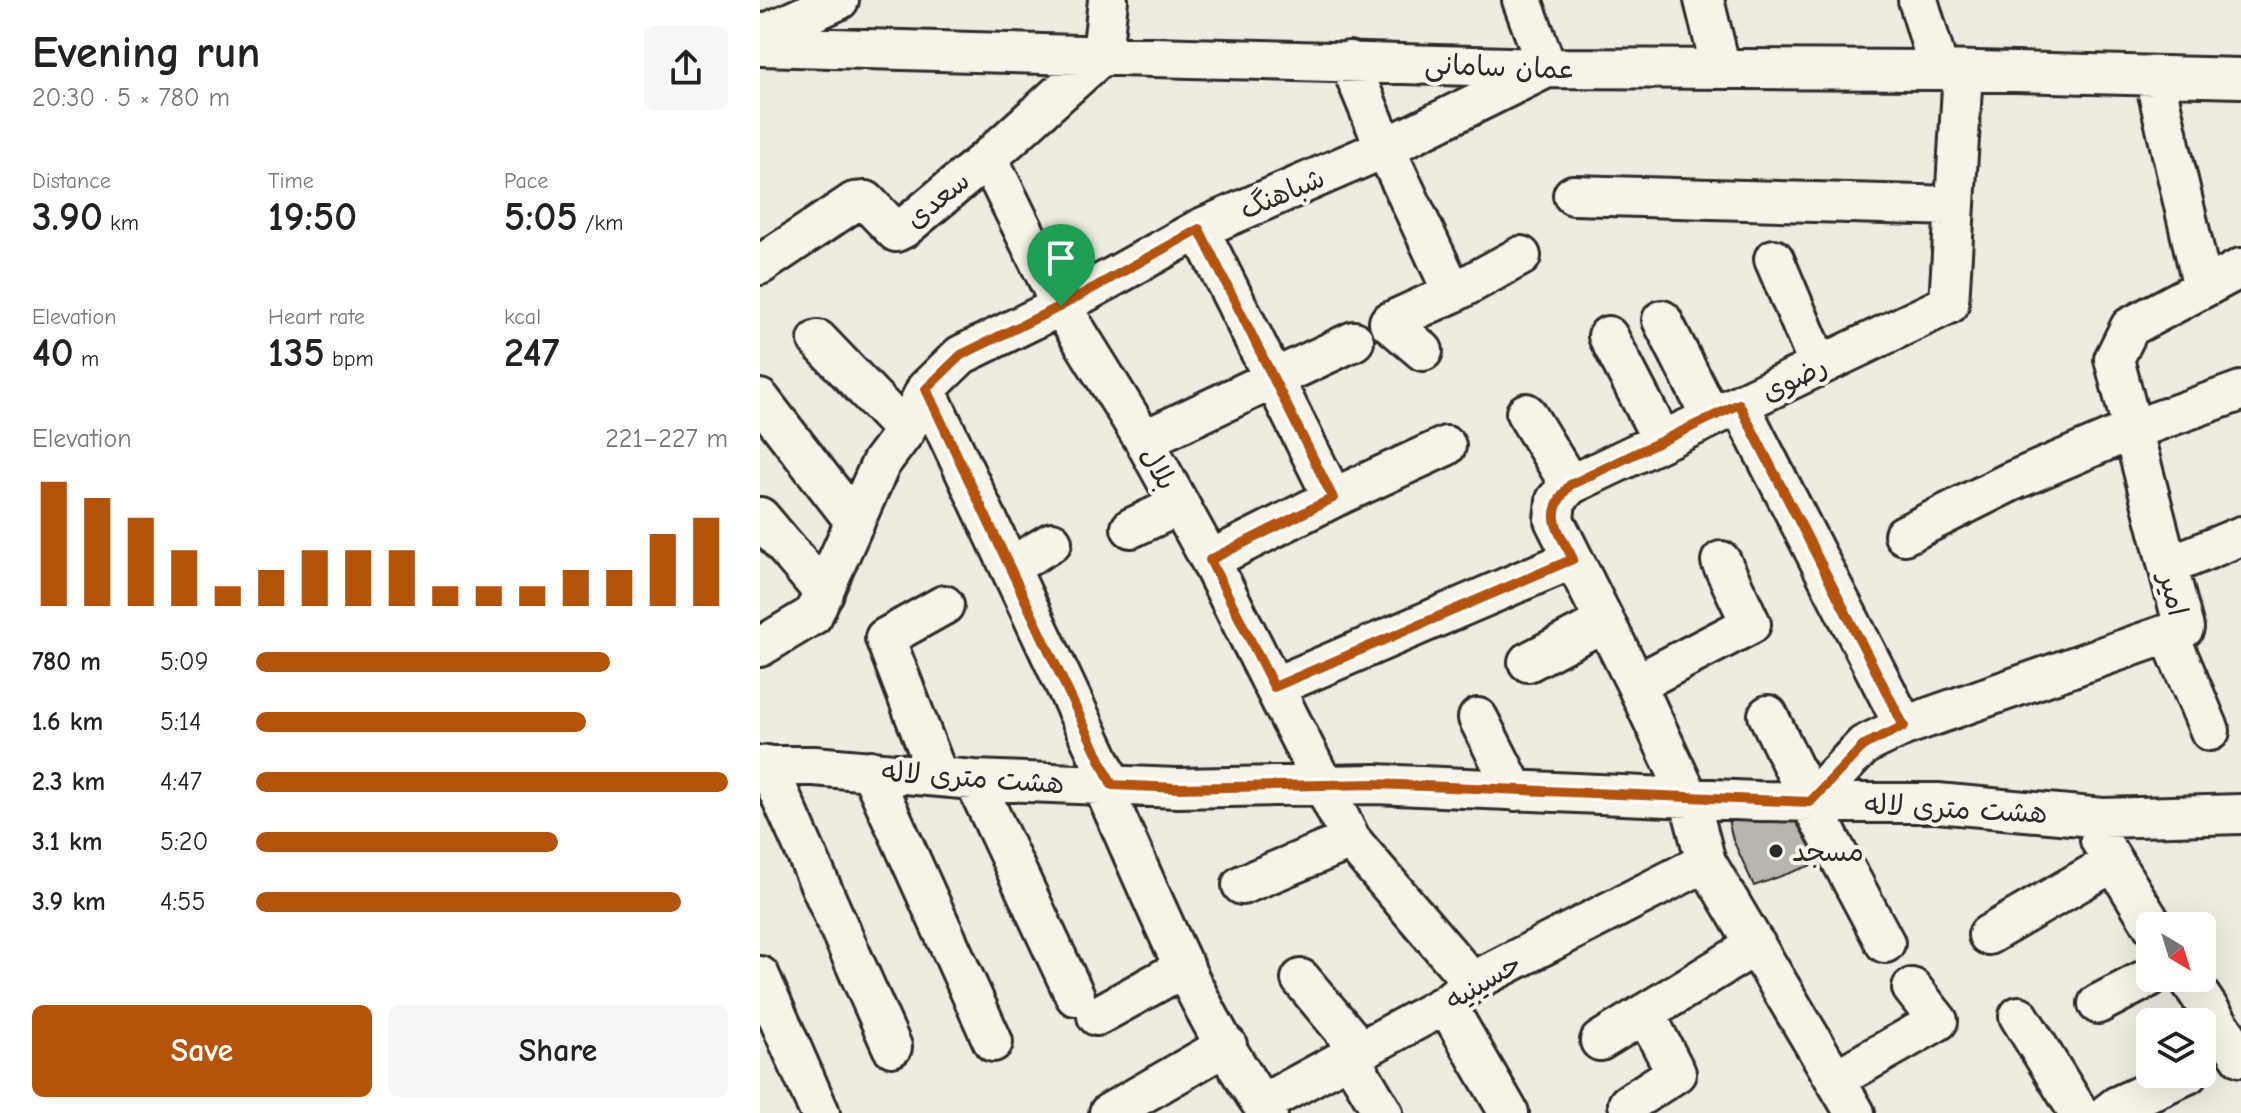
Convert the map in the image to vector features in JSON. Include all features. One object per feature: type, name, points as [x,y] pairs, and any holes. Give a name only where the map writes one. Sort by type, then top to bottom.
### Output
[{"type":"street","points":[[760,36],[839,0]]},
{"type":"street","points":[[1102,55],[1108,0]]},
{"type":"street","points":[[1522,0],[1547,68]]},
{"type":"street","points":[[1704,0],[1721,69]]},
{"type":"street","points":[[1918,0],[1951,70]]},
{"type":"street","name":"عمان سامانی","points":[[760,46],[1547,68],[1951,70],[2241,78]]},
{"type":"street","name":"سعدی","points":[[760,265],[854,202],[866,201],[896,232],[904,228],[988,158],[1102,55]]},
{"type":"street","points":[[1349,61],[1385,148],[1453,293]]},
{"type":"street","name":"شباهنگ","points":[[760,647],[813,615],[881,463],[905,431],[926,389],[961,355],[1061,306],[1199,229],[1385,148],[1547,68]]},
{"type":"street","name":"رضوی","points":[[1570,485],[1949,304],[1955,206],[1951,70]]},
{"type":"street","points":[[2154,76],[2203,288]]},
{"type":"street","name":"بلال","points":[[988,158],[1061,306],[1144,440],[1210,560],[1351,840],[1459,993],[1502,1111]]},
{"type":"street","points":[[1573,195],[1955,206]]},
{"type":"street","points":[[1199,229],[1333,498]]},
{"type":"street","points":[[1423,351],[1389,322],[1453,293],[1521,256]]},
{"type":"street","points":[[1774,259],[1819,366]]},
{"type":"street","name":"امیر","points":[[1810,802],[1864,745],[1904,726],[2184,628],[2114,359],[2130,327],[2241,268]]},
{"type":"street","points":[[1662,320],[1725,411],[1904,726]]},
{"type":"street","points":[[1608,336],[1662,440]]},
{"type":"street","points":[[818,340],[905,431]]},
{"type":"street","points":[[1144,440],[1354,341]]},
{"type":"street","points":[[926,389],[1010,567],[1185,967],[1265,1108]]},
{"type":"street","points":[[1904,535],[2010,482],[2132,430],[2241,391]]},
{"type":"street","points":[[760,399],[855,522]]},
{"type":"street","points":[[1526,413],[1570,485],[1556,500],[1554,520],[1689,798],[1706,862],[1756,945],[1840,1101],[1938,1021],[1912,988]]},
{"type":"street","points":[[1210,560],[1446,446]]},
{"type":"street","points":[[1131,528],[1180,505]]},
{"type":"street","points":[[760,517],[824,593]]},
{"type":"street","points":[[2168,566],[2241,536]]},
{"type":"street","points":[[1010,567],[1052,542]]},
{"type":"street","points":[[1274,687],[1573,559]]},
{"type":"street","points":[[1636,684],[1751,624],[1721,561]]},
{"type":"street","points":[[944,605],[885,638],[956,778],[1086,1006],[1185,967]]},
{"type":"street","points":[[1528,662],[1604,622]]},
{"type":"street","points":[[2169,634],[2210,731]]},
{"type":"street","points":[[1768,715],[1885,943]]},
{"type":"street","points":[[1478,718],[1515,791]]},
{"type":"street","points":[[764,766],[892,1047]]},
{"type":"street","name":"هشت متری لاله","points":[[764,766],[1178,788],[1321,784],[1810,802],[1937,803],[2088,817],[2238,821]]},
{"type":"street","points":[[870,770],[993,1042]]},
{"type":"street","points":[[2088,817],[2112,863],[2144,912]]},
{"type":"street","points":[[1242,885],[1351,840]]},
{"type":"street","name":"حسینیه","points":[[1265,1108],[1459,993],[1706,862]]},
{"type":"street","points":[[1988,935],[2112,863]]},
{"type":"street","points":[[1600,1041],[1756,945]]},
{"type":"street","points":[[760,976],[820,1113]]},
{"type":"street","points":[[1301,979],[1356,1054],[1383,1113]]},
{"type":"street","points":[[2098,1004],[2136,984]]},
{"type":"street","points":[[2197,992],[2240,1055],[2216,1063]]},
{"type":"street","points":[[1628,1104],[1676,1073],[1645,1013]]},
{"type":"street","points":[[2019,1016],[2079,1113]]},
{"type":"street","points":[[1109,1113],[1227,1045]]},
{"type":"street","points":[[2108,1113],[2157,1088]]},
{"type":"building","name":"مسجد","points":[[1792,815],[1820,862],[1754,886],[1733,840],[1727,816]]},
{"type":"place","name":"مسجد","points":[[1776,851]]},
{"type":"route","points":[[1199,229],[1333,498],[1210,560],[1274,687],[1573,559],[1554,520],[1556,500],[1570,485],[1739,404],[1904,726],[1864,745],[1810,802],[1375,784],[1178,788],[1112,785],[926,389],[961,355],[1061,306],[1199,229]]}]
